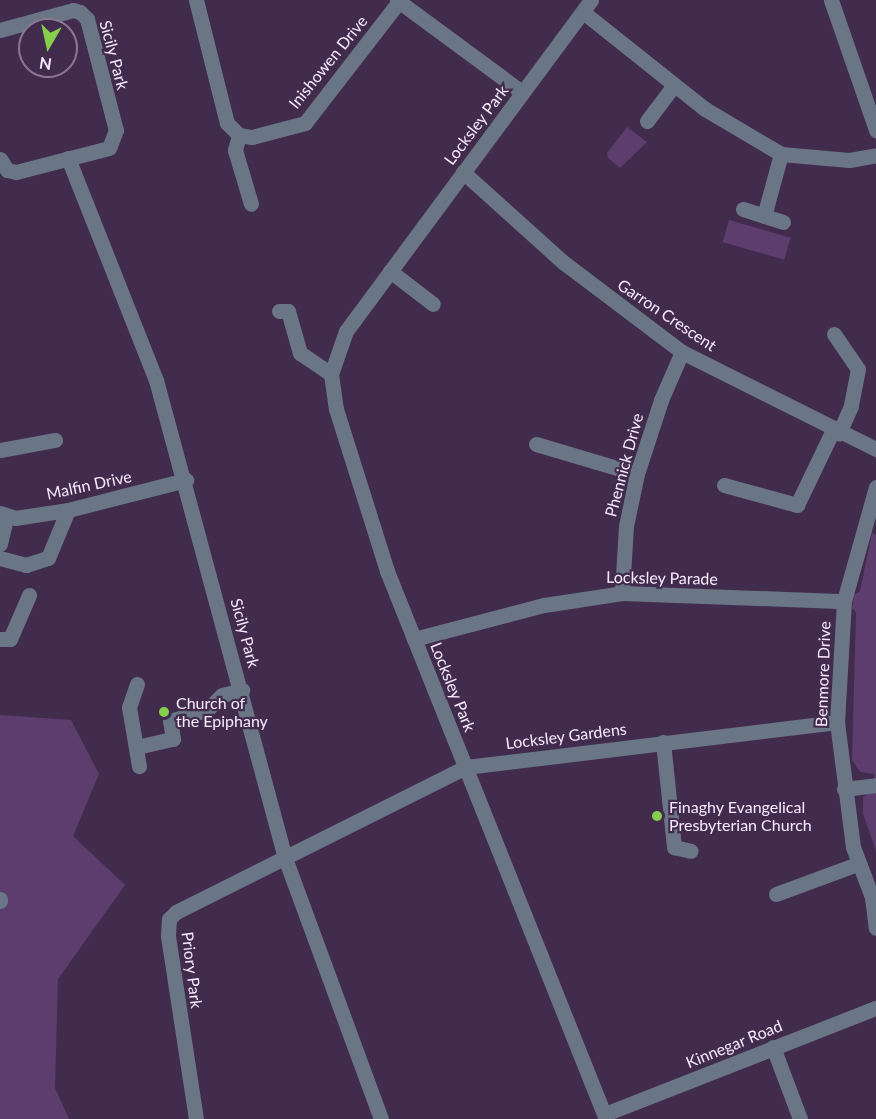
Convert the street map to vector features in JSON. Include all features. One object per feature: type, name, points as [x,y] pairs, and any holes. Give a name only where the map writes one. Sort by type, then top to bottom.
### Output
[{"type":"street","points":[[196,0],[227,123],[239,135],[236,150],[251,204]]},
{"type":"street","points":[[399,0],[522,92]]},
{"type":"street","name":"Inishowen Drive","points":[[239,135],[252,137],[305,123],[399,0]]},
{"type":"street","points":[[831,0],[876,130]]},
{"type":"street","points":[[587,6],[674,85],[736,131],[781,154],[849,160],[876,154]]},
{"type":"street","name":"Locksley Park","points":[[587,6],[346,331],[331,374],[336,409],[387,571],[606,1117]]},
{"type":"street","name":"Sicily Park","points":[[0,30],[73,10],[87,19],[116,130],[108,148],[16,172],[7,170],[0,159]]},
{"type":"street","points":[[647,121],[674,85]]},
{"type":"street","points":[[764,216],[781,154]]},
{"type":"street","name":"Sicily Park","points":[[68,158],[156,380],[186,480],[285,858],[381,1119]]},
{"type":"street","name":"Garron Crescent","points":[[463,172],[563,262],[682,351],[836,432],[876,449]]},
{"type":"street","points":[[743,209],[783,222]]},
{"type":"street","points":[[390,271],[433,304]]},
{"type":"street","points":[[279,311],[288,311],[300,354],[331,374]]},
{"type":"street","points":[[724,485],[797,505],[851,406],[858,369],[834,334]]},
{"type":"street","name":"Phennick Drive","points":[[622,593],[626,526],[637,474],[682,351]]},
{"type":"street","points":[[0,450],[55,440]]},
{"type":"street","points":[[537,444],[637,474]]},
{"type":"street","name":"Malfin Drive","points":[[3,516],[68,510],[186,480]]},
{"type":"street","name":"Benmore Drive","points":[[876,487],[844,601],[837,722],[844,789],[857,864],[874,899],[876,928]]},
{"type":"street","points":[[0,558],[26,565],[48,558],[68,510]]},
{"type":"street","points":[[0,544],[3,516]]},
{"type":"street","name":"Locksley Parade","points":[[414,639],[555,603],[622,593],[844,601]]},
{"type":"street","points":[[0,639],[10,639],[29,595]]},
{"type":"street","points":[[137,684],[129,707],[139,766]]},
{"type":"street","points":[[137,747],[173,739],[170,721],[207,710],[222,695],[242,690]]},
{"type":"street","name":"Locksley Gardens","points":[[285,858],[466,767],[837,722]]},
{"type":"street","points":[[663,742],[674,847],[691,851]]},
{"type":"street","points":[[844,789],[876,785]]},
{"type":"street","name":"Priory Park","points":[[196,1119],[168,936],[169,919],[285,858]]},
{"type":"street","points":[[777,894],[857,864]]},
{"type":"street","name":"Kinnegar Road","points":[[606,1117],[773,1047],[876,1008]]},
{"type":"street","points":[[773,1047],[800,1119]]},
{"type":"shaded area","points":[[627,127],[647,142],[620,168],[608,158],[607,153]]},
{"type":"shaded area","points":[[729,220],[791,238],[784,260],[723,242]]},
{"type":"shaded area","points":[[872,533],[876,535],[876,851],[863,814],[863,797],[875,790],[874,774],[860,772],[852,760],[856,612],[852,608],[854,595],[860,591]]},
{"type":"shaded area","points":[[0,715],[71,720],[99,774],[73,836],[125,885],[58,979],[55,1088],[69,1119],[0,1119]]},
{"type":"place","name":"Church of the Epiphany","points":[[164,712]]},
{"type":"place","name":"Finaghy Evangelical Presbyterian Church","points":[[657,816]]}]
